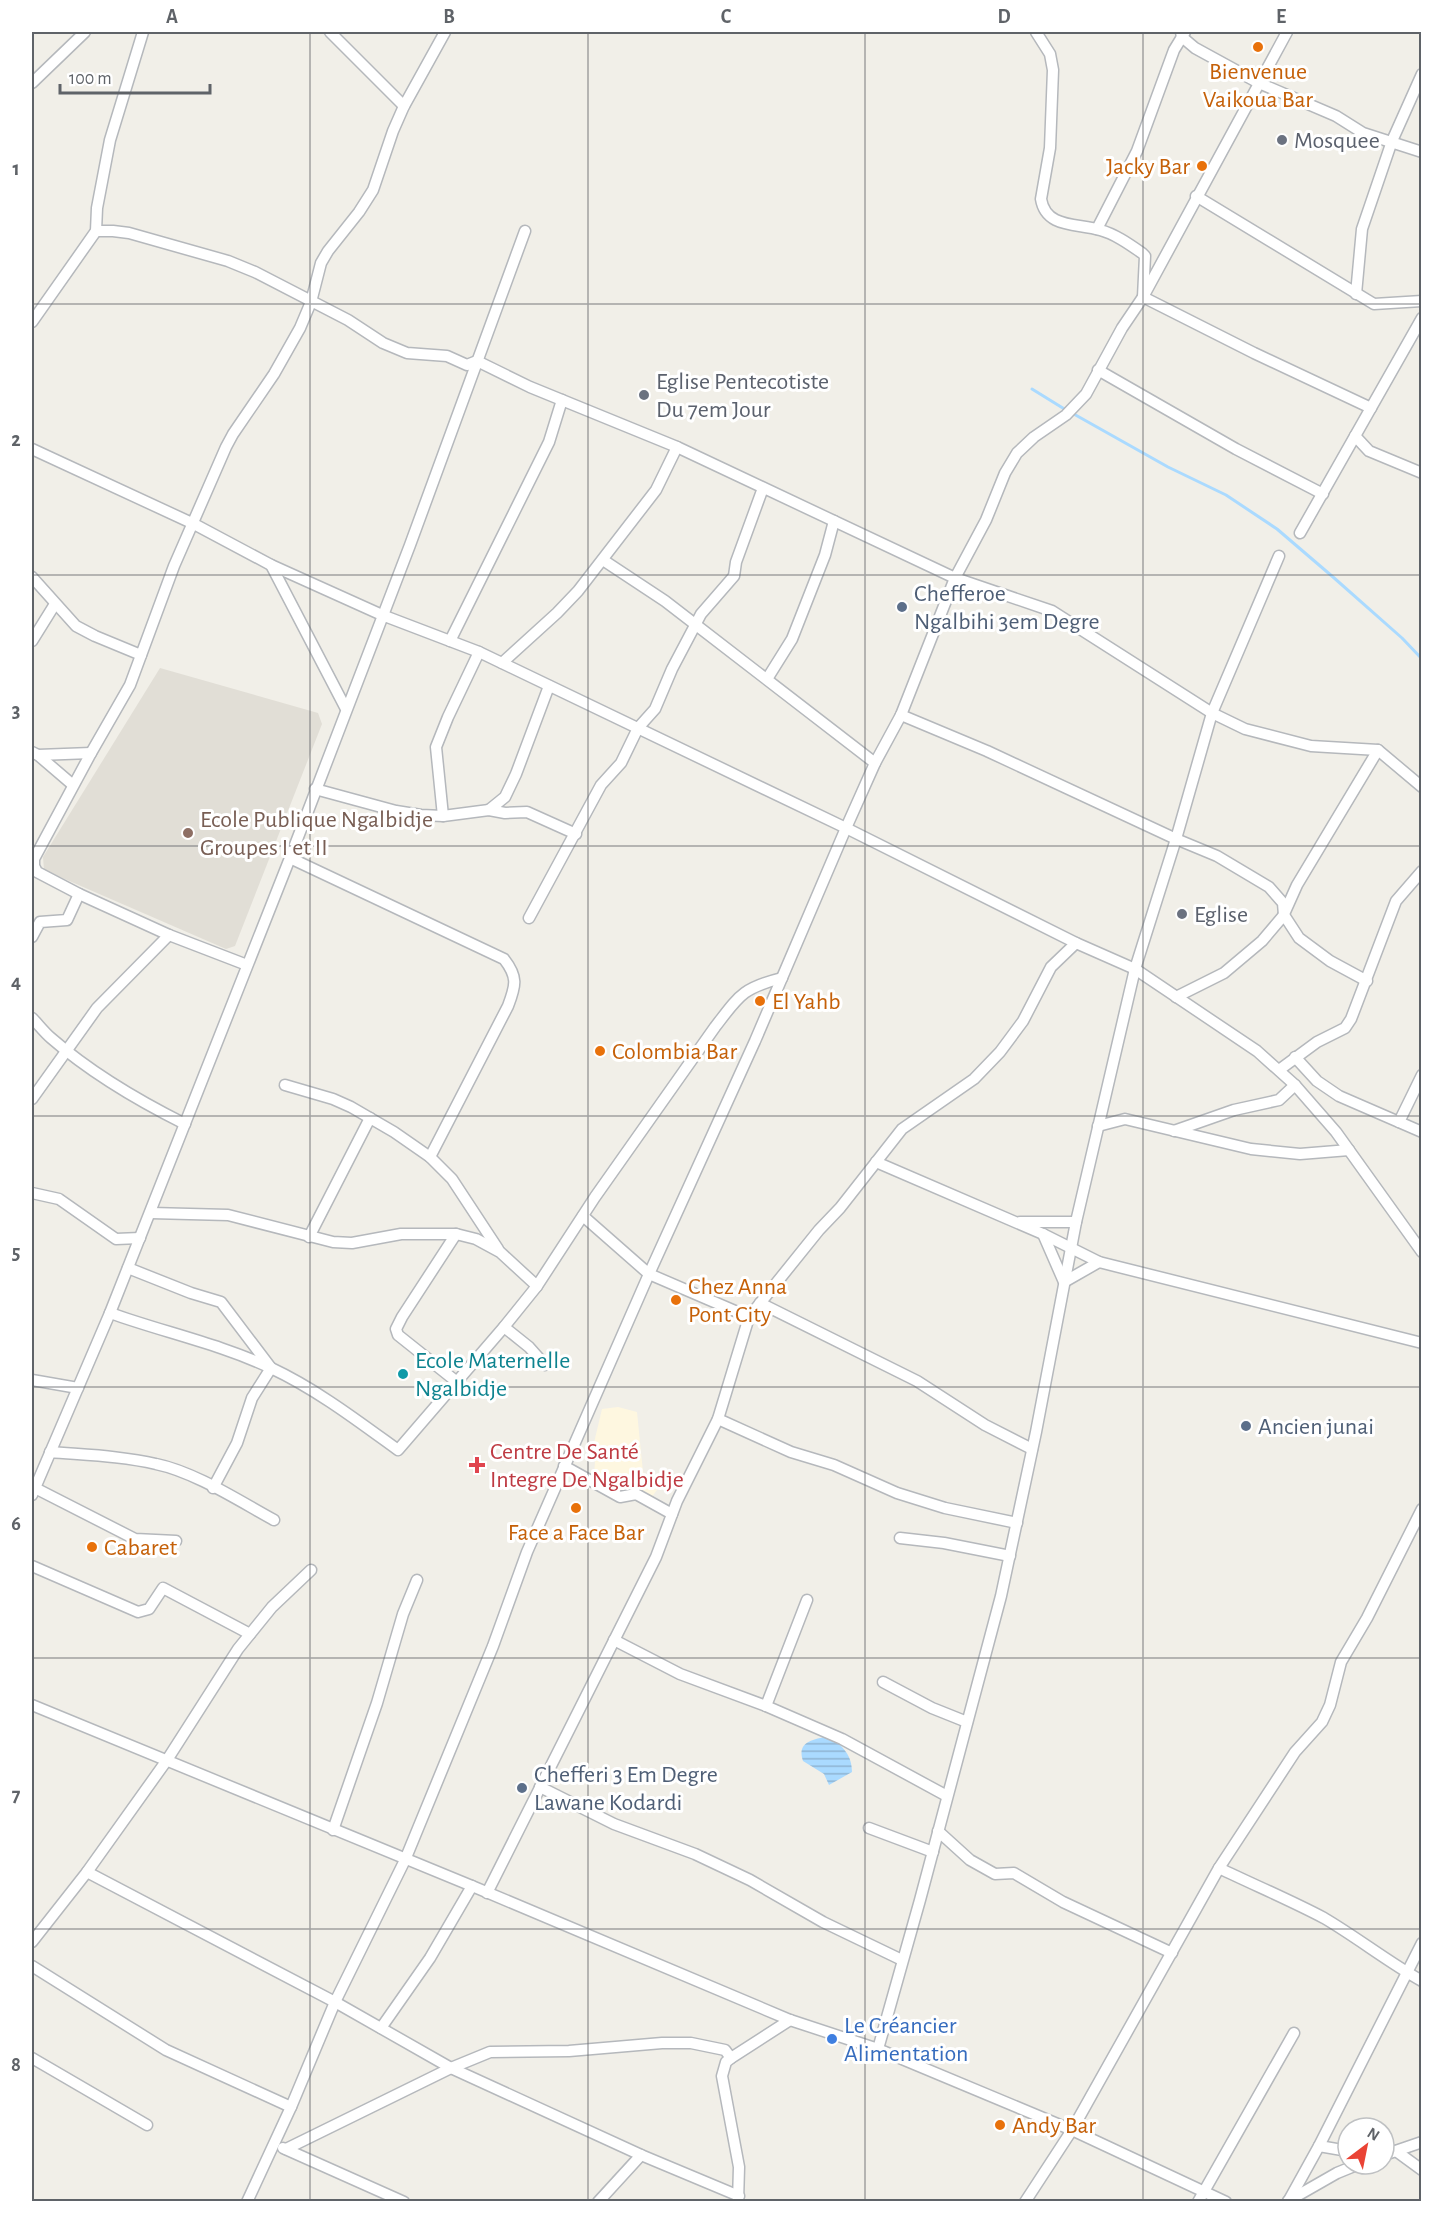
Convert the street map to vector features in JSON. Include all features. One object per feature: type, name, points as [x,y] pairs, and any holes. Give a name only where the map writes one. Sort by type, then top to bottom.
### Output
[{"type":"street","points":[[32,83],[85,32]]},
{"type":"street","points":[[32,322],[96,231],[97,208],[110,140],[143,32]]},
{"type":"street","points":[[330,32],[404,106]]},
{"type":"street","points":[[247,965],[169,935],[37,872],[33,852],[126,695],[174,566],[233,434],[274,374],[300,328],[312,302],[321,263],[373,190],[404,106],[445,32]]},
{"type":"street","points":[[1036,32],[1050,54],[1053,70],[1052,128],[1041,199],[1042,207],[1058,222],[1097,229],[1118,237],[1145,256],[1143,297]]},
{"type":"street","points":[[247,2202],[291,2107],[335,2002],[405,1860],[493,1646],[526,1552],[782,978],[875,763],[901,715],[955,578],[986,520],[1005,473],[1017,453],[1034,437],[1076,406],[1086,394],[1122,328],[1143,297],[1287,32]]},
{"type":"street","points":[[1097,229],[1137,151],[1174,51],[1183,33],[1196,48],[1259,83],[1336,116],[1363,133],[1422,152]]},
{"type":"street","points":[[1356,294],[1362,230],[1392,141],[1422,74]]},
{"type":"street","points":[[1196,196],[1374,304],[1422,301]]},
{"type":"street","points":[[96,231],[129,233],[228,261],[255,272],[348,320],[383,344],[407,353],[447,356],[467,366],[477,361]]},
{"type":"street","points":[[176,1541],[135,1539],[33,1491],[151,1213],[290,858],[381,615],[410,545],[525,231]]},
{"type":"street","points":[[1143,297],[1371,408]]},
{"type":"street","points":[[1300,533],[1422,318]]},
{"type":"street","points":[[477,361],[562,400],[677,447],[955,578],[1052,611],[1212,713],[1245,729],[1311,747],[1377,750],[1422,787]]},
{"type":"street","points":[[1098,370],[1236,449],[1323,494]]},
{"type":"street","points":[[450,641],[549,442],[562,400]]},
{"type":"street","points":[[1355,436],[1369,451],[1422,473]]},
{"type":"street","points":[[502,663],[578,591],[656,490],[677,447]]},
{"type":"street","points":[[32,449],[194,524],[271,565],[381,615],[479,652],[846,828],[1076,943],[1135,969],[1257,1051],[1295,1085],[1336,1132],[1422,1252]]},
{"type":"street","points":[[529,918],[601,785],[621,763],[638,728],[655,709],[695,624],[734,576],[736,562],[763,488]]},
{"type":"street","points":[[767,679],[792,639],[825,555],[834,521]]},
{"type":"street","points":[[878,2049],[1001,1596],[1036,1432],[1076,1222],[1135,969],[1176,839],[1212,713],[1279,556]]},
{"type":"street","points":[[603,560],[665,601],[875,763]]},
{"type":"street","points":[[271,565],[346,709]]},
{"type":"street","points":[[32,577],[76,626],[141,655]]},
{"type":"street","points":[[32,641],[55,604]]},
{"type":"street","points":[[442,816],[436,747],[479,652]]},
{"type":"street","points":[[489,810],[505,797],[549,686]]},
{"type":"street","points":[[901,715],[987,751],[1216,856],[1269,887],[1283,903],[1284,915],[1299,938],[1330,961],[1367,981]]},
{"type":"street","points":[[1176,997],[1224,973],[1262,940],[1284,915],[1297,885],[1377,750]]},
{"type":"street","points":[[35,753],[91,753]]},
{"type":"street","points":[[35,753],[73,785]]},
{"type":"street","points":[[315,789],[396,811],[421,815],[442,816],[489,810],[505,813],[527,812],[576,834]]},
{"type":"street","points":[[505,797],[505,813]]},
{"type":"street","points":[[290,858],[504,959],[514,972],[514,989],[508,1006],[430,1157]]},
{"type":"street","points":[[1279,1070],[1317,1042],[1345,1028],[1352,1019],[1396,901],[1422,871]]},
{"type":"street","points":[[32,937],[40,922],[67,920],[79,894]]},
{"type":"street","points":[[32,1099],[97,1008],[169,935]]},
{"type":"street","points":[[487,1893],[656,1557],[672,1514],[718,1419],[749,1317],[902,1129],[974,1079],[989,1065],[1023,1021],[1050,967],[1076,943]]},
{"type":"street","points":[[110,1313],[221,1349],[271,1368],[335,1405],[398,1450],[537,1286],[582,1216],[735,1001],[746,990],[759,983],[782,978]]},
{"type":"street","points":[[32,1018],[66,1051],[136,1099],[185,1124]]},
{"type":"street","points":[[1294,1057],[1317,1081],[1338,1096],[1422,1132]]},
{"type":"street","points":[[1399,1122],[1422,1075]]},
{"type":"street","points":[[285,1085],[333,1099],[370,1118],[430,1157],[452,1179],[500,1252],[537,1286]]},
{"type":"street","points":[[1174,1131],[1234,1110],[1279,1100],[1295,1085]]},
{"type":"street","points":[[309,1237],[370,1118]]},
{"type":"street","points":[[1098,1126],[1125,1119],[1251,1149],[1300,1154],[1349,1150]]},
{"type":"street","points":[[876,1162],[1043,1234],[1099,1262],[1422,1343]]},
{"type":"street","points":[[32,1193],[59,1199],[116,1239],[140,1238]]},
{"type":"street","points":[[151,1213],[228,1215],[333,1242],[352,1243],[401,1234],[456,1234],[476,1239],[500,1252]]},
{"type":"street","points":[[582,1216],[649,1274],[749,1317]]},
{"type":"street","points":[[1014,1222],[1076,1222]]},
{"type":"street","points":[[456,1234],[396,1329],[398,1335],[457,1382]]},
{"type":"street","points":[[1043,1234],[1064,1282]]},
{"type":"street","points":[[1064,1282],[1099,1262]]},
{"type":"street","points":[[128,1269],[220,1302],[271,1368]]},
{"type":"street","points":[[760,1303],[917,1381],[985,1425],[1032,1449]]},
{"type":"street","points":[[504,1327],[530,1347],[544,1365]]},
{"type":"street","points":[[213,1488],[237,1443],[252,1398],[271,1368]]},
{"type":"street","points":[[32,1380],[78,1388]]},
{"type":"street","points":[[718,1419],[791,1452],[834,1465],[897,1493],[945,1508],[1017,1523]]},
{"type":"street","points":[[1017,1440],[1036,1432]]},
{"type":"street","points":[[50,1452],[158,1464],[191,1475],[274,1521]]},
{"type":"street","points":[[32,1462],[44,1463]]},
{"type":"street","points":[[564,1466],[613,1494],[623,1497],[636,1494],[672,1514]]},
{"type":"street","points":[[1025,2202],[1072,2130],[1219,1868],[1294,1752],[1322,1722],[1330,1705],[1341,1662],[1367,1618],[1422,1509]]},
{"type":"street","points":[[900,1538],[944,1543],[1010,1556]]},
{"type":"street","points":[[32,1566],[138,1612],[149,1609],[154,1604],[160,1589],[163,1588],[250,1634]]},
{"type":"street","points":[[32,1942],[87,1872],[167,1760],[238,1649],[272,1606],[310,1569]]},
{"type":"street","points":[[333,1830],[377,1703],[403,1614],[417,1580]]},
{"type":"street","points":[[766,1706],[807,1600]]},
{"type":"street","points":[[614,1640],[681,1674],[766,1706],[842,1739],[947,1796]]},
{"type":"street","points":[[883,1682],[932,1708],[967,1722]]},
{"type":"street","points":[[32,1705],[790,2020],[878,2049],[1072,2130],[1226,2202]]},
{"type":"street","points":[[540,1787],[614,1824],[695,1854],[750,1880],[823,1922],[902,1960]]},
{"type":"street","points":[[869,1828],[933,1852]]},
{"type":"street","points":[[938,1831],[970,1860],[995,1874],[1014,1873],[1063,1902],[1172,1953]]},
{"type":"street","points":[[1219,1868],[1322,1918],[1422,1981]]},
{"type":"street","points":[[87,1872],[335,2002],[451,2068],[738,2199],[739,2167],[722,2083],[726,2062],[790,2020]]},
{"type":"street","points":[[381,2028],[430,1958],[472,1886]]},
{"type":"street","points":[[1288,2201],[1320,2146],[1422,1943]]},
{"type":"street","points":[[32,1966],[166,2050],[291,2107]]},
{"type":"street","points":[[1198,2202],[1294,2033]]},
{"type":"street","points":[[286,2149],[451,2068],[490,2052],[569,2051],[662,2043],[691,2043],[725,2050],[730,2058]]},
{"type":"street","points":[[32,2058],[147,2125]]},
{"type":"street","points":[[1396,2151],[1422,2142]]},
{"type":"street","points":[[273,2144],[404,2202]]},
{"type":"street","points":[[1320,2146],[1336,2149]]},
{"type":"street","points":[[1396,2151],[1422,2170]]},
{"type":"street","points":[[598,2202],[641,2155]]},
{"type":"street","points":[[1288,2201],[1306,2198],[1336,2174]]},
{"type":"shaded area","points":[[160,668],[318,713],[322,724],[235,946],[226,949],[44,870],[43,857]]},
{"type":"shaded area","points":[[618,1407],[637,1412],[643,1472],[657,1484],[657,1490],[651,1498],[623,1492],[594,1477],[595,1461],[592,1451],[602,1409]]},
{"type":"water","points":[[830,1736],[846,1752],[852,1772],[829,1785],[824,1774],[803,1761],[802,1749],[808,1742]]},
{"type":"waterway","points":[[1032,389],[1066,410]]},
{"type":"waterway","points":[[1072,413],[1168,467],[1226,495],[1277,529],[1402,638],[1422,659]]},
{"type":"place","name":"Bienvenue Vaikoua Bar","points":[[1258,47]]},
{"type":"place","name":"Mosquee","points":[[1282,140]]},
{"type":"place","name":"Jacky Bar","points":[[1202,166]]},
{"type":"place","name":"Eglise Pentecotiste Du 7em Jour","points":[[644,395]]},
{"type":"place","name":"Chefferoe Ngalbihi 3em Degre","points":[[902,607]]},
{"type":"place","name":"Ecole Publique Ngalbidje Groupes I et II","points":[[188,833]]},
{"type":"place","name":"Eglise","points":[[1182,914]]},
{"type":"place","name":"El Yahb","points":[[760,1001]]},
{"type":"place","name":"Colombia Bar","points":[[600,1051]]},
{"type":"place","name":"Chez Anna Pont City","points":[[676,1300]]},
{"type":"place","name":"Ecole Maternelle Ngalbidje","points":[[403,1374]]},
{"type":"place","name":"Ancien junai","points":[[1246,1426]]},
{"type":"place","name":"Centre De Santé Integre De Ngalbidje","points":[[477,1465]]},
{"type":"place","name":"Face a Face Bar","points":[[576,1508]]},
{"type":"place","name":"Cabaret","points":[[92,1547]]},
{"type":"place","name":"Chefferi 3 Em Degre Lawane Kodardi","points":[[522,1788]]},
{"type":"place","name":"Le Créancier Alimentation","points":[[832,2039]]},
{"type":"place","name":"Andy Bar","points":[[1000,2125]]}]
